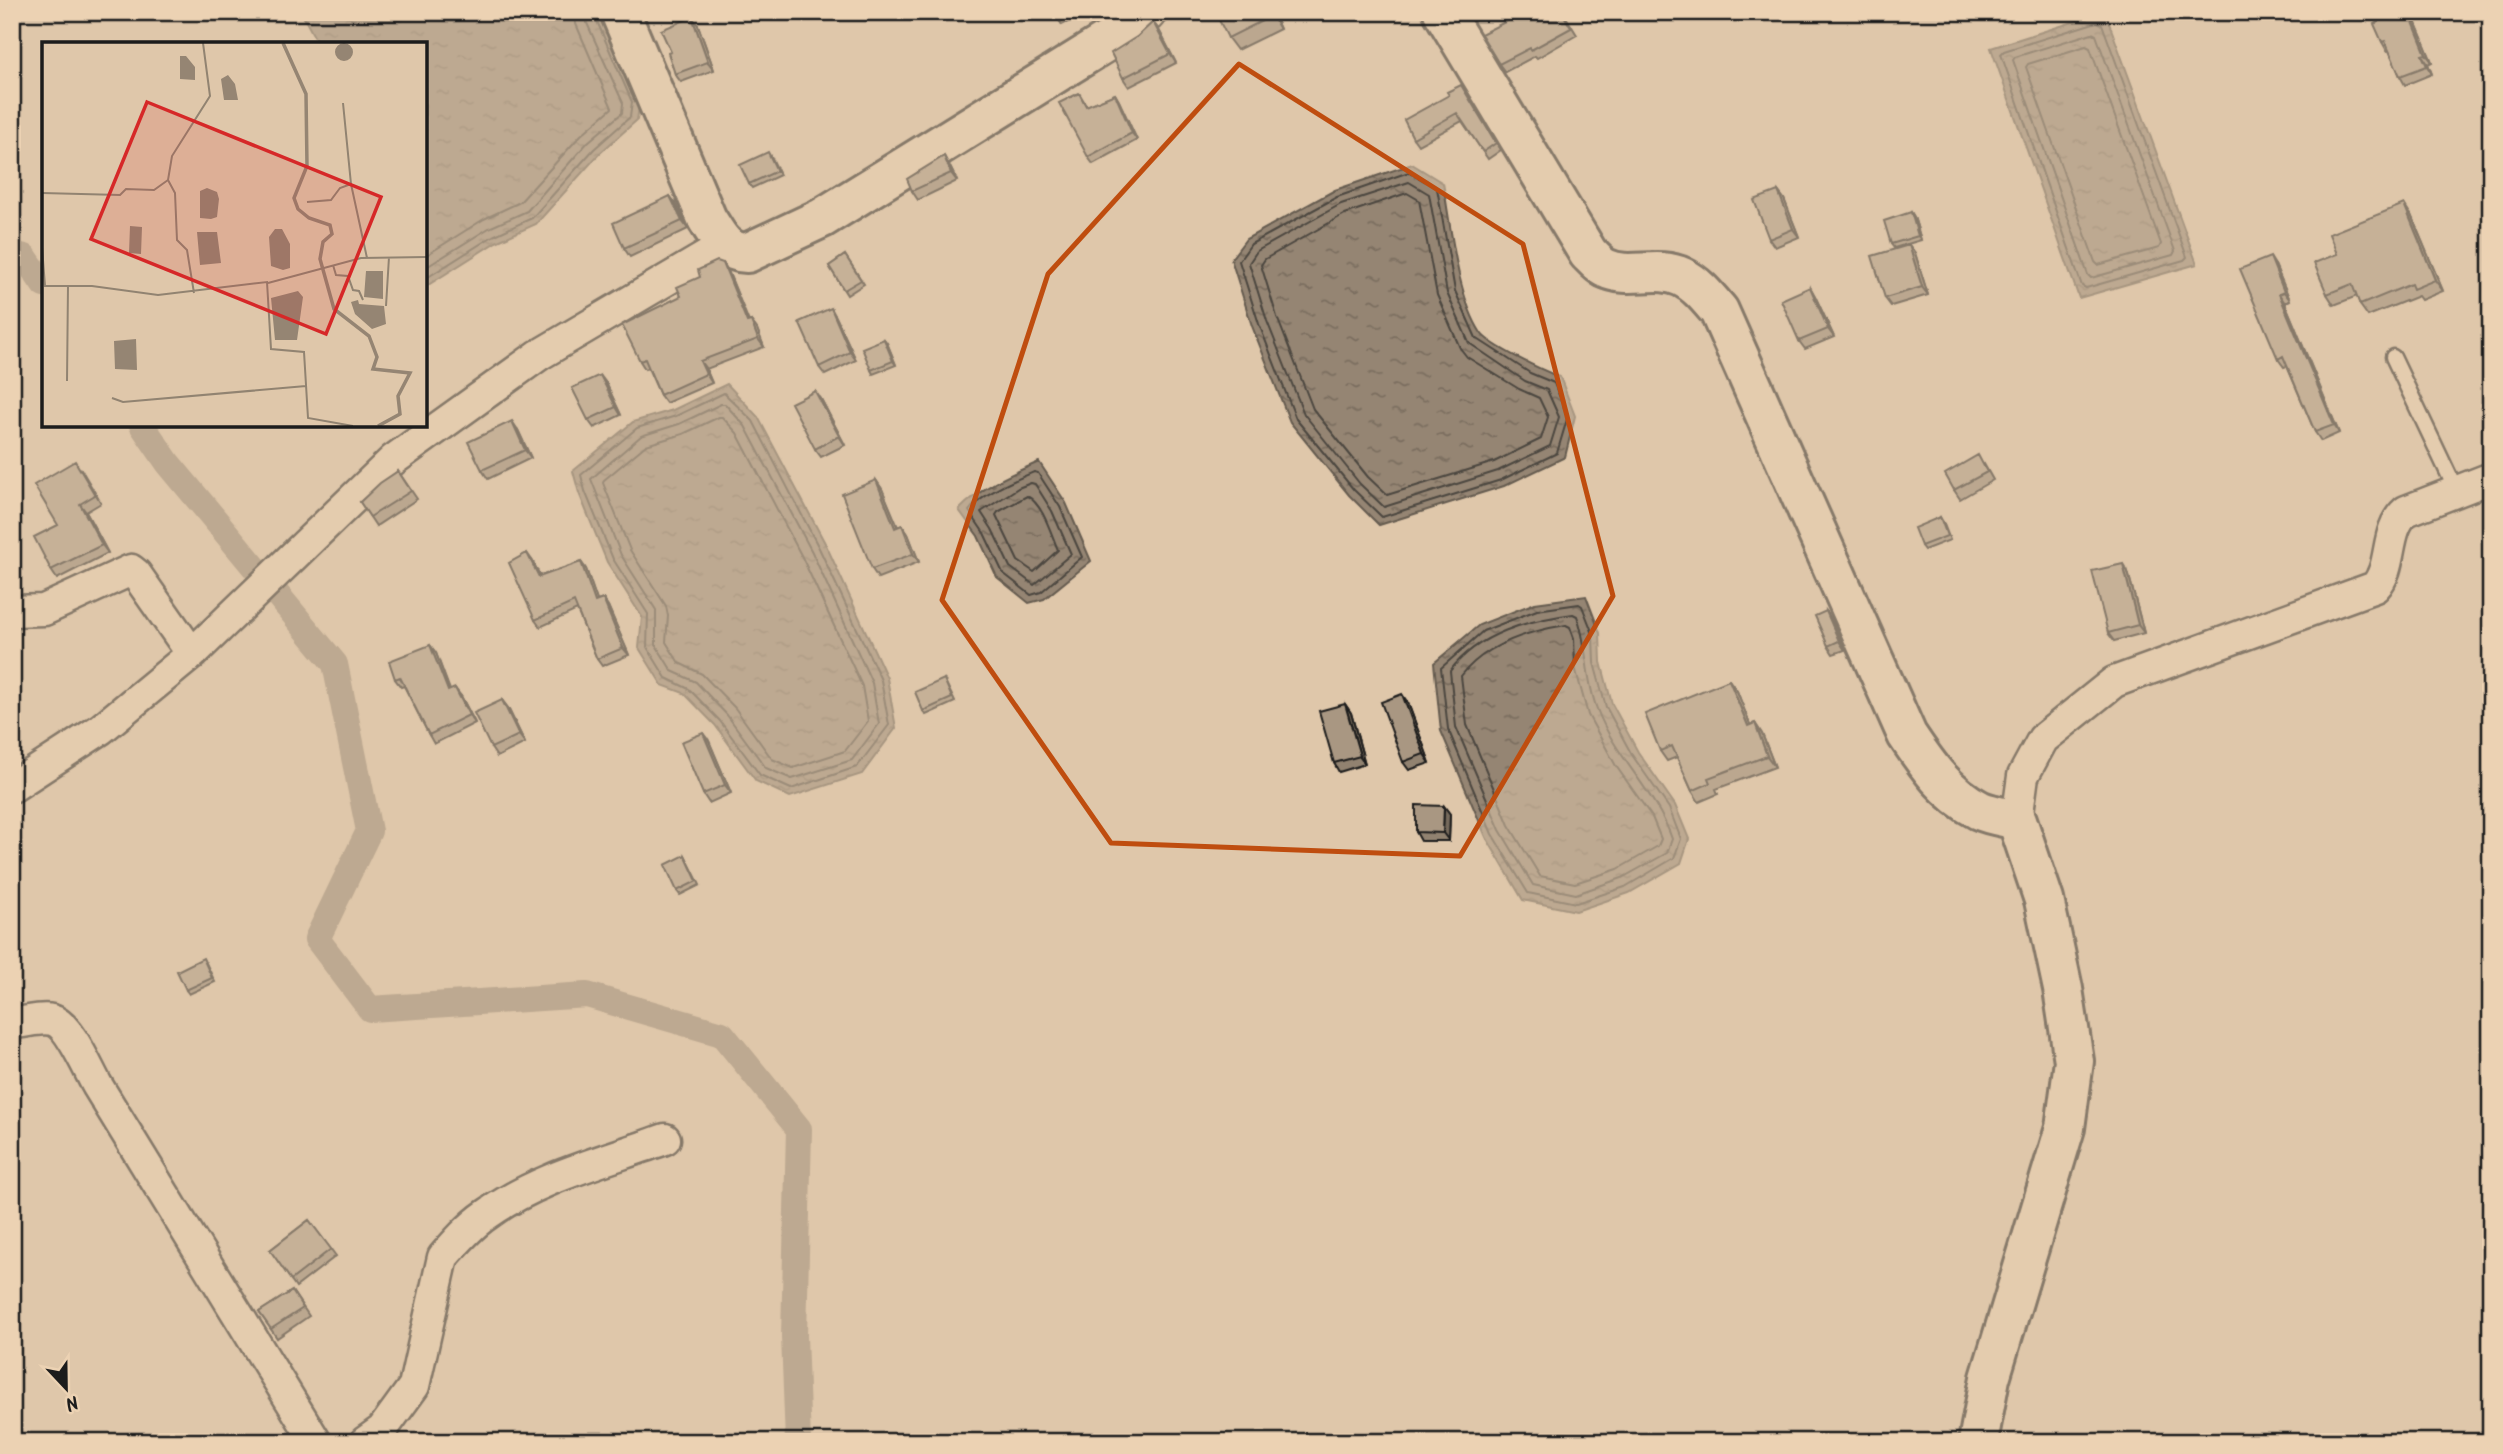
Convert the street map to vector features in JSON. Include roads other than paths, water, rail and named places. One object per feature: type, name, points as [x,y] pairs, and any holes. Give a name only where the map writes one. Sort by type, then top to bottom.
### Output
[{"type":"street","points":[[621,12],[707,219],[724,246],[736,253],[747,253],[822,218],[1132,26],[1147,12]]},
{"type":"street","points":[[1443,12],[1588,253],[1604,268],[1626,274],[1653,270],[1681,276],[1703,292],[1718,311],[1906,735],[1948,790],[1981,811],[2017,820]]},
{"type":"street","points":[[12,787],[101,729],[203,644],[393,460],[539,355],[724,246]]},
{"type":"street","points":[[1978,1442],[1990,1378],[2065,1128],[2074,1061],[2063,989],[2044,900],[2017,820],[2023,776],[2043,739],[2114,682],[2375,587],[2384,577],[2398,518],[2406,511],[2491,478]]},
{"type":"street","points":[[12,611],[44,610],[131,570],[203,644]]},
{"type":"street","points":[[12,1023],[55,1020],[65,1028],[97,1085],[316,1442]]},
{"type":"street","points":[[365,1442],[382,1430],[414,1386],[443,1257],[454,1243],[486,1215],[541,1184],[665,1139]]},
{"type":"lane","points":[[2393,357],[2456,490]]},
{"type":"water","points":[[301,12],[599,12],[640,101],[637,120],[599,154],[536,224],[496,242],[427,286],[427,42],[317,42]]},
{"type":"water","points":[[2105,12],[2197,264],[2079,298],[1991,48]]},
{"type":"water","points":[[1412,164],[1443,183],[1461,281],[1466,300],[1481,333],[1506,351],[1560,377],[1575,416],[1565,457],[1504,486],[1379,525],[1349,495],[1290,422],[1252,326],[1231,259],[1246,239],[1335,190]]},
{"type":"water","points":[[727,384],[758,417],[826,545],[887,678],[896,728],[862,774],[790,797],[756,781],[715,725],[684,693],[662,685],[639,648],[642,617],[607,562],[573,471],[633,422],[673,410]]},
{"type":"water","points":[[1039,462],[1066,503],[1091,561],[1044,599],[1029,603],[997,577],[978,536],[959,510],[1007,476]]},
{"type":"water","points":[[1586,596],[1600,633],[1601,662],[1612,704],[1638,752],[1675,805],[1689,839],[1681,863],[1629,893],[1576,911],[1523,900],[1486,837],[1441,731],[1434,663],[1479,625],[1535,603]]},
{"type":"waterway","points":[[12,254],[25,257],[42,282]]},
{"type":"waterway","points":[[143,427],[168,463],[335,664],[369,831],[317,939],[370,1009],[587,995],[722,1034],[799,1129],[794,1336],[798,1442]]}]
